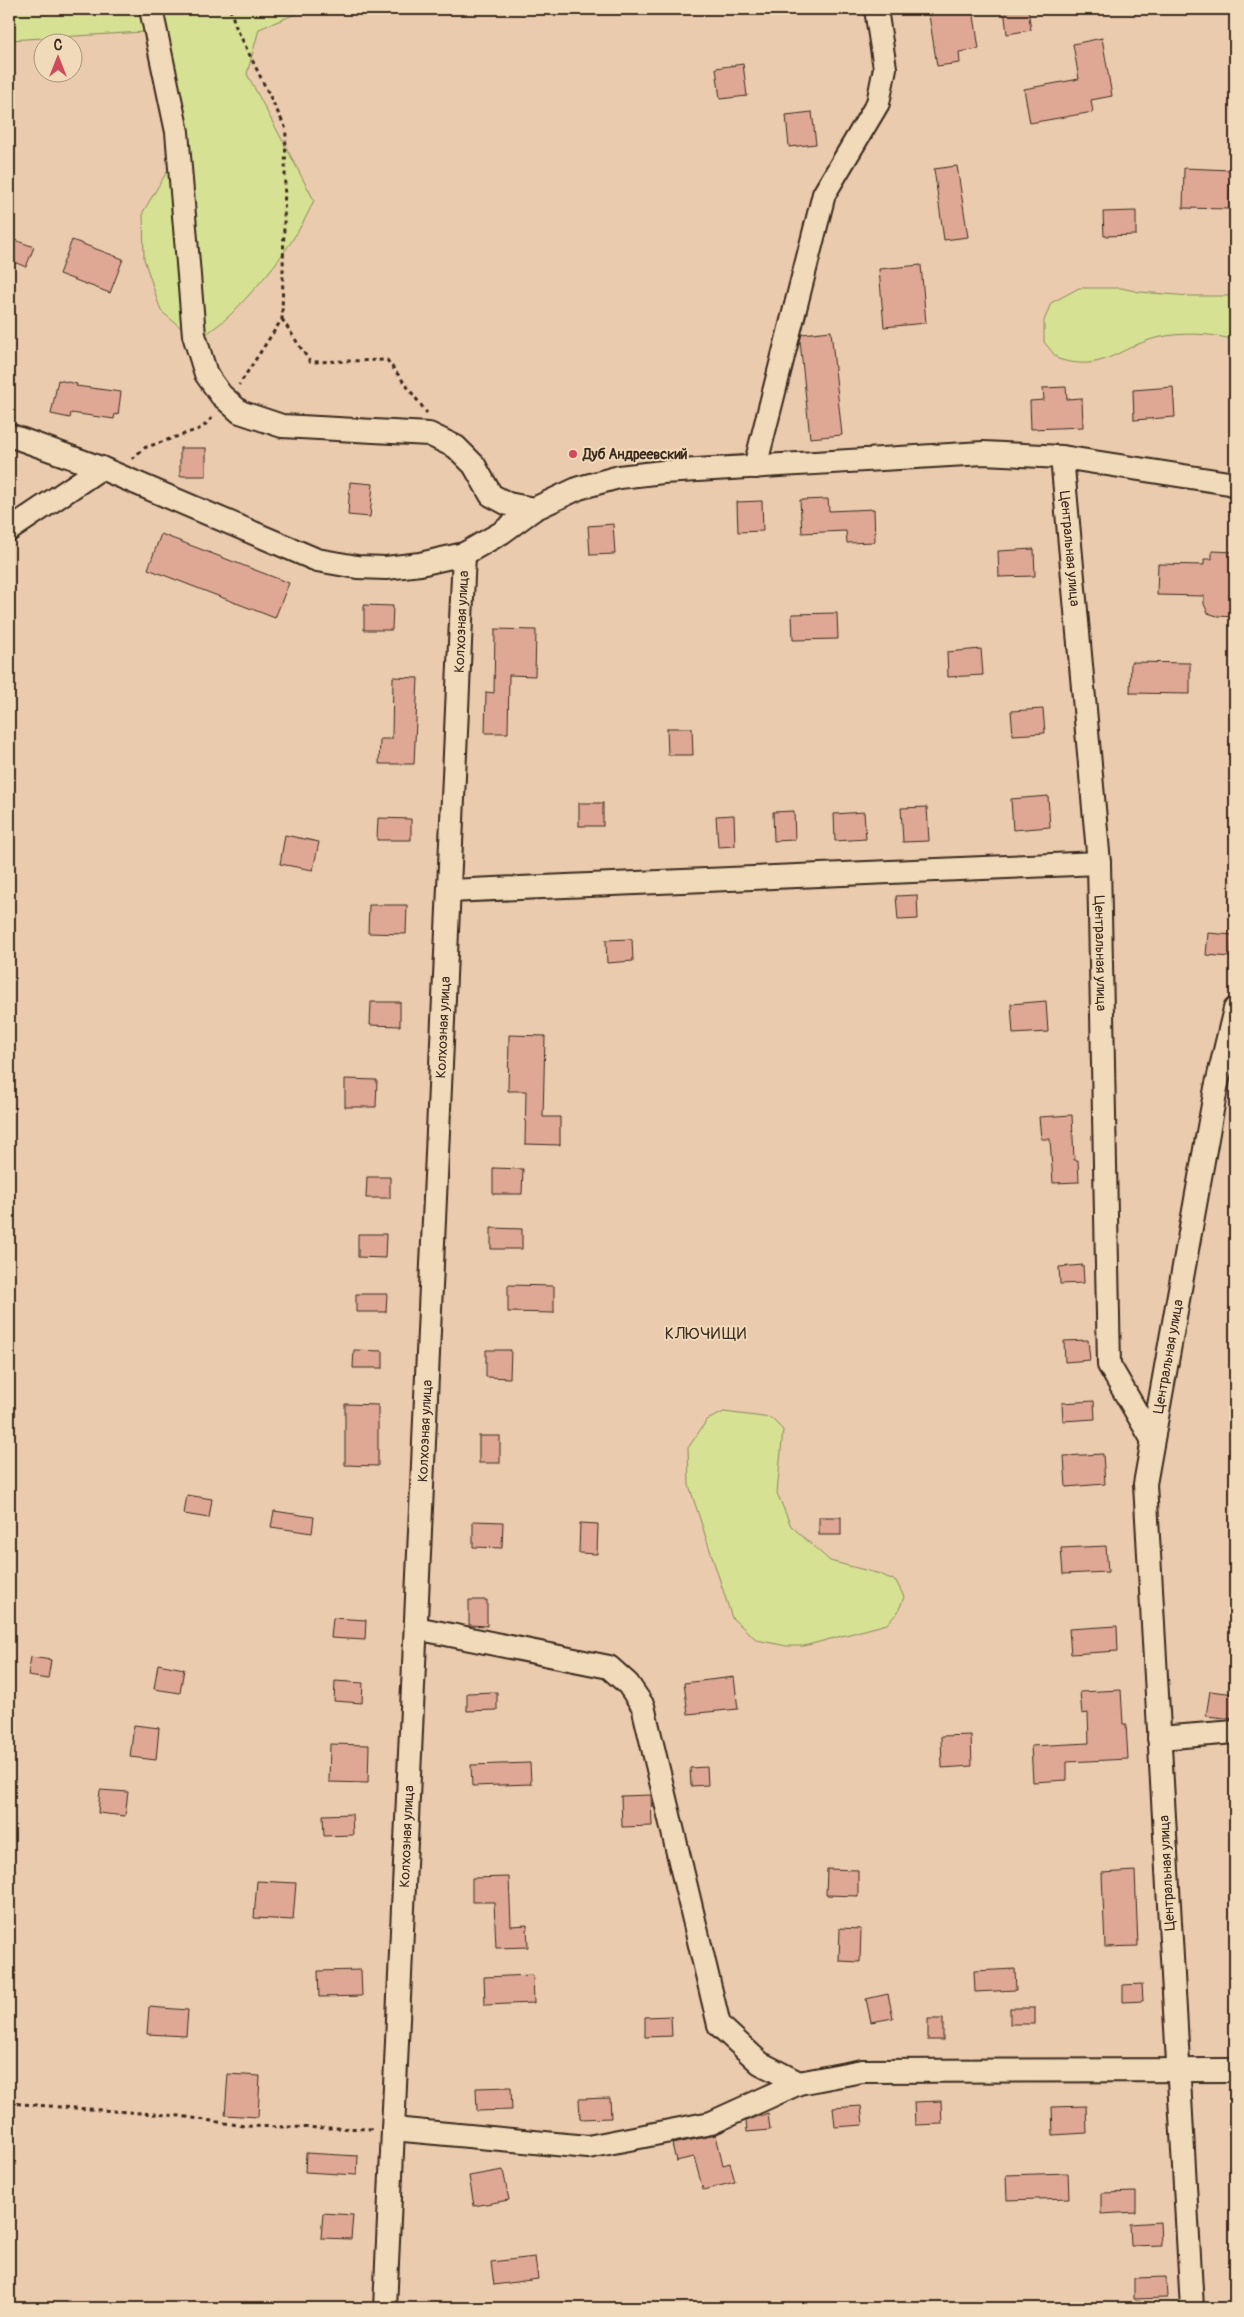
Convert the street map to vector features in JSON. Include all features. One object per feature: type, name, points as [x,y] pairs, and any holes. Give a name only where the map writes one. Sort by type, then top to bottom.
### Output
[{"type":"street","points":[[151,9],[177,132],[194,335],[206,374],[228,402],[240,412],[282,426],[429,434],[456,446],[474,465],[491,495],[508,504],[534,509]]},
{"type":"street","points":[[755,467],[824,194],[878,103],[885,68],[876,9]]},
{"type":"street","points":[[9,435],[108,471],[317,560],[357,567],[386,568],[420,564],[464,554],[501,533],[534,509],[578,488],[619,477],[983,453],[1062,457],[1235,484]]},
{"type":"street","name":"Центральная улица","points":[[1062,457],[1099,863],[1109,1364],[1152,1439]]},
{"type":"street","points":[[9,530],[108,471]]},
{"type":"street","name":"Колхозная улица","points":[[386,2308],[464,554]]},
{"type":"street","points":[[449,891],[1099,863]]},
{"type":"street","name":"Центральная улица","points":[[1192,2308],[1145,1484],[1152,1439],[1226,1090],[1235,1009]]},
{"type":"street","points":[[416,1628],[609,1667],[628,1684],[643,1706],[719,2024],[760,2063],[799,2083]]},
{"type":"street","points":[[1159,1738],[1235,1732]]},
{"type":"street","points":[[393,2129],[588,2147],[711,2123],[799,2083],[862,2070],[1235,2070]]},
{"type":"path","points":[[108,471],[144,448],[202,428],[228,402],[282,318],[286,128],[236,27],[230,9]]},
{"type":"path","points":[[282,318],[310,362],[386,360],[450,444]]},
{"type":"path","points":[[9,2102],[180,2116],[244,2126],[393,2129]]},
{"type":"green space","points":[[9,9],[308,9],[259,29],[247,74],[314,200],[298,231],[268,273],[229,316],[197,341],[161,311],[144,259],[143,212],[168,170],[182,119],[160,31],[82,36],[82,32],[32,32],[32,39],[9,40]]},
{"type":"green space","points":[[1079,288],[1121,288],[1140,292],[1190,296],[1235,296],[1235,340],[1206,335],[1176,335],[1142,342],[1099,361],[1074,363],[1058,359],[1044,342],[1044,321],[1051,303]]},
{"type":"green space","points":[[724,1412],[771,1418],[783,1430],[777,1493],[791,1526],[830,1561],[880,1574],[896,1581],[904,1597],[898,1612],[887,1624],[804,1646],[787,1646],[757,1640],[732,1618],[689,1485],[688,1448],[707,1420]]},
{"type":"building","points":[[928,9],[973,9],[979,49],[959,52],[960,63],[937,66]]},
{"type":"building","points":[[1004,9],[1028,9],[1031,30],[1007,34]]},
{"type":"building","points":[[1102,38],[1112,96],[1091,100],[1093,112],[1030,123],[1024,89],[1079,79],[1073,44]]},
{"type":"building","points":[[743,64],[747,96],[720,99],[716,68]]},
{"type":"building","points":[[812,112],[816,144],[789,147],[786,115]]},
{"type":"building","points":[[957,166],[968,237],[944,240],[934,169]]},
{"type":"building","points":[[1184,168],[1230,170],[1229,209],[1183,208]]},
{"type":"building","points":[[1136,211],[1136,235],[1104,236],[1103,212]]},
{"type":"building","points":[[9,238],[34,247],[26,267],[9,260]]},
{"type":"building","points":[[72,240],[123,259],[110,293],[59,274]]},
{"type":"building","points":[[921,265],[926,323],[884,327],[879,269]]},
{"type":"building","points":[[831,331],[842,435],[810,438],[800,341],[802,334]]},
{"type":"building","points":[[58,380],[77,384],[76,386],[121,392],[118,415],[115,414],[114,419],[71,413],[70,418],[51,414]]},
{"type":"building","points":[[1066,387],[1067,399],[1082,398],[1083,427],[1031,429],[1030,401],[1044,400],[1043,388]]},
{"type":"building","points":[[1173,387],[1175,417],[1134,420],[1133,390]]},
{"type":"building","points":[[180,448],[206,448],[206,476],[180,476]]},
{"type":"building","points":[[350,482],[373,484],[370,517],[348,515]]},
{"type":"building","points":[[828,499],[829,511],[874,509],[875,542],[847,543],[846,531],[802,533],[800,500]]},
{"type":"building","points":[[762,501],[763,531],[738,532],[737,502]]},
{"type":"building","points":[[613,524],[615,554],[590,555],[588,526]]},
{"type":"building","points":[[161,534],[289,583],[275,618],[148,569]]},
{"type":"building","points":[[1034,549],[1035,576],[999,577],[998,551]]},
{"type":"building","points":[[1212,551],[1235,552],[1235,617],[1217,616],[1208,613],[1204,604],[1204,596],[1157,595],[1158,564],[1204,565],[1204,559],[1212,559]]},
{"type":"building","points":[[364,605],[393,606],[392,630],[364,630]]},
{"type":"building","points":[[837,613],[838,639],[793,640],[792,614]]},
{"type":"building","points":[[495,629],[536,630],[535,676],[509,675],[508,733],[485,733],[486,692],[494,693]]},
{"type":"building","points":[[981,649],[983,675],[948,677],[947,652]]},
{"type":"building","points":[[1131,662],[1190,663],[1190,694],[1130,693]]},
{"type":"building","points":[[393,677],[418,678],[414,764],[379,764],[380,739],[392,739]]},
{"type":"building","points":[[1043,709],[1045,733],[1013,735],[1011,711]]},
{"type":"building","points":[[667,728],[692,728],[693,755],[668,755]]},
{"type":"building","points":[[1048,796],[1050,827],[1013,830],[1011,799]]},
{"type":"building","points":[[579,803],[603,803],[603,826],[579,826]]},
{"type":"building","points":[[927,807],[929,841],[903,842],[901,808]]},
{"type":"building","points":[[794,811],[795,840],[774,841],[773,812]]},
{"type":"building","points":[[864,812],[866,839],[835,841],[834,814]]},
{"type":"building","points":[[734,815],[735,846],[718,847],[716,816]]},
{"type":"building","points":[[378,818],[411,819],[411,840],[377,840]]},
{"type":"building","points":[[285,835],[319,842],[313,870],[280,864]]},
{"type":"building","points":[[917,895],[918,919],[898,920],[896,896]]},
{"type":"building","points":[[369,905],[407,905],[406,934],[368,933]]},
{"type":"building","points":[[1208,933],[1233,935],[1231,957],[1206,955]]},
{"type":"building","points":[[632,939],[633,961],[607,963],[606,940]]},
{"type":"building","points":[[1046,1001],[1048,1032],[1013,1034],[1011,1004]]},
{"type":"building","points":[[371,1002],[400,1002],[400,1026],[370,1025]]},
{"type":"building","points":[[509,1035],[545,1036],[543,1117],[560,1117],[560,1145],[525,1144],[526,1091],[508,1091]]},
{"type":"building","points":[[345,1079],[377,1080],[376,1107],[345,1107]]},
{"type":"building","points":[[1072,1115],[1074,1160],[1078,1160],[1079,1182],[1053,1183],[1050,1139],[1041,1139],[1039,1117]]},
{"type":"building","points":[[493,1168],[523,1169],[522,1194],[493,1194]]},
{"type":"building","points":[[367,1177],[390,1177],[390,1198],[366,1198]]},
{"type":"building","points":[[491,1228],[522,1229],[522,1249],[491,1249]]},
{"type":"building","points":[[358,1234],[386,1234],[385,1258],[358,1257]]},
{"type":"building","points":[[1083,1265],[1084,1283],[1060,1284],[1059,1267]]},
{"type":"building","points":[[508,1285],[554,1286],[554,1313],[508,1312]]},
{"type":"building","points":[[356,1294],[387,1294],[386,1312],[356,1312]]},
{"type":"building","points":[[1088,1340],[1090,1360],[1065,1362],[1064,1341]]},
{"type":"building","points":[[354,1350],[383,1351],[383,1368],[353,1368]]},
{"type":"building","points":[[486,1350],[511,1350],[510,1378],[486,1377]]},
{"type":"building","points":[[1094,1401],[1095,1419],[1063,1421],[1062,1403]]},
{"type":"building","points":[[345,1404],[378,1405],[378,1466],[345,1465]]},
{"type":"building","points":[[479,1436],[500,1436],[500,1463],[479,1463]]},
{"type":"building","points":[[1103,1454],[1105,1484],[1066,1487],[1064,1456]]},
{"type":"building","points":[[187,1495],[212,1499],[209,1518],[184,1514]]},
{"type":"building","points":[[274,1511],[314,1517],[312,1533],[271,1527]]},
{"type":"building","points":[[819,1517],[841,1517],[841,1535],[819,1535]]},
{"type":"building","points":[[473,1521],[503,1522],[502,1548],[473,1547]]},
{"type":"building","points":[[580,1523],[598,1524],[597,1554],[579,1553]]},
{"type":"building","points":[[1106,1546],[1108,1572],[1063,1574],[1061,1548]]},
{"type":"building","points":[[469,1600],[487,1600],[487,1626],[469,1625]]},
{"type":"building","points":[[333,1618],[366,1620],[365,1640],[331,1638]]},
{"type":"building","points":[[1117,1626],[1118,1651],[1071,1654],[1069,1629]]},
{"type":"building","points":[[31,1657],[51,1660],[48,1679],[28,1676]]},
{"type":"building","points":[[158,1664],[184,1669],[180,1693],[154,1689]]},
{"type":"building","points":[[734,1677],[738,1709],[688,1714],[684,1683]]},
{"type":"building","points":[[335,1681],[363,1683],[362,1703],[334,1701]]},
{"type":"building","points":[[1121,1690],[1123,1724],[1126,1724],[1128,1759],[1067,1762],[1067,1780],[1033,1782],[1031,1746],[1089,1743],[1088,1713],[1082,1714],[1080,1692]]},
{"type":"building","points":[[1210,1691],[1235,1694],[1235,1719],[1206,1716]]},
{"type":"building","points":[[497,1692],[497,1710],[467,1711],[467,1693]]},
{"type":"building","points":[[134,1725],[159,1728],[156,1760],[130,1757]]},
{"type":"building","points":[[971,1735],[972,1766],[942,1768],[941,1736]]},
{"type":"building","points":[[330,1744],[369,1745],[368,1783],[329,1782]]},
{"type":"building","points":[[530,1763],[531,1784],[472,1786],[471,1765]]},
{"type":"building","points":[[707,1767],[708,1785],[691,1786],[690,1768]]},
{"type":"building","points":[[100,1790],[128,1792],[125,1816],[98,1813]]},
{"type":"building","points":[[651,1795],[652,1826],[622,1827],[621,1796]]},
{"type":"building","points":[[352,1814],[353,1835],[324,1836],[323,1815]]},
{"type":"building","points":[[827,1869],[858,1870],[858,1896],[826,1895]]},
{"type":"building","points":[[1135,1871],[1138,1946],[1105,1947],[1102,1873]]},
{"type":"building","points":[[509,1877],[511,1926],[527,1925],[528,1947],[496,1948],[494,1902],[472,1902],[472,1878]]},
{"type":"building","points":[[257,1881],[296,1883],[293,1920],[254,1918]]},
{"type":"building","points":[[840,1928],[861,1929],[860,1962],[839,1961]]},
{"type":"building","points":[[1015,1969],[1016,1990],[975,1992],[974,1971]]},
{"type":"building","points":[[361,1970],[362,1996],[319,1997],[318,1971]]},
{"type":"building","points":[[533,1975],[534,2003],[485,2005],[484,1977]]},
{"type":"building","points":[[1142,1984],[1143,2001],[1123,2002],[1123,1985]]},
{"type":"building","points":[[888,1994],[893,2018],[871,2022],[866,1999]]},
{"type":"building","points":[[149,2007],[188,2010],[186,2036],[147,2034]]},
{"type":"building","points":[[1010,2008],[1035,2008],[1035,2024],[1010,2024]]},
{"type":"building","points":[[671,2016],[672,2036],[645,2037],[645,2017]]},
{"type":"building","points":[[928,2019],[943,2019],[943,2040],[928,2040]]},
{"type":"building","points":[[228,2074],[260,2076],[258,2117],[225,2115]]},
{"type":"building","points":[[511,2087],[512,2110],[477,2111],[476,2088]]},
{"type":"building","points":[[610,2098],[611,2118],[580,2119],[579,2099]]},
{"type":"building","points":[[941,2101],[942,2124],[915,2125],[914,2102]]},
{"type":"building","points":[[861,2106],[863,2125],[835,2127],[833,2108]]},
{"type":"building","points":[[1086,2106],[1087,2133],[1053,2135],[1052,2107]]},
{"type":"building","points":[[768,2113],[770,2130],[747,2132],[746,2121]]},
{"type":"building","points":[[716,2135],[723,2165],[730,2163],[735,2182],[703,2190],[694,2157],[676,2161],[672,2144]]},
{"type":"building","points":[[306,2153],[358,2156],[357,2175],[305,2172]]},
{"type":"building","points":[[503,2170],[509,2200],[474,2206],[469,2176]]},
{"type":"building","points":[[1068,2173],[1069,2198],[1007,2200],[1006,2175]]},
{"type":"building","points":[[1136,2192],[1136,2212],[1101,2214],[1101,2193]]},
{"type":"building","points":[[323,2213],[353,2215],[351,2239],[321,2238]]},
{"type":"building","points":[[1160,2222],[1161,2245],[1131,2246],[1130,2224]]},
{"type":"building","points":[[535,2257],[538,2279],[494,2285],[491,2262]]},
{"type":"building","points":[[1166,2277],[1167,2298],[1134,2299],[1134,2278]]},
{"type":"place","name":"Дуб Андреевский","points":[[573,454]]},
{"type":"district","name":"КЛЮЧИЩИ","points":[[706,1334]]}]
